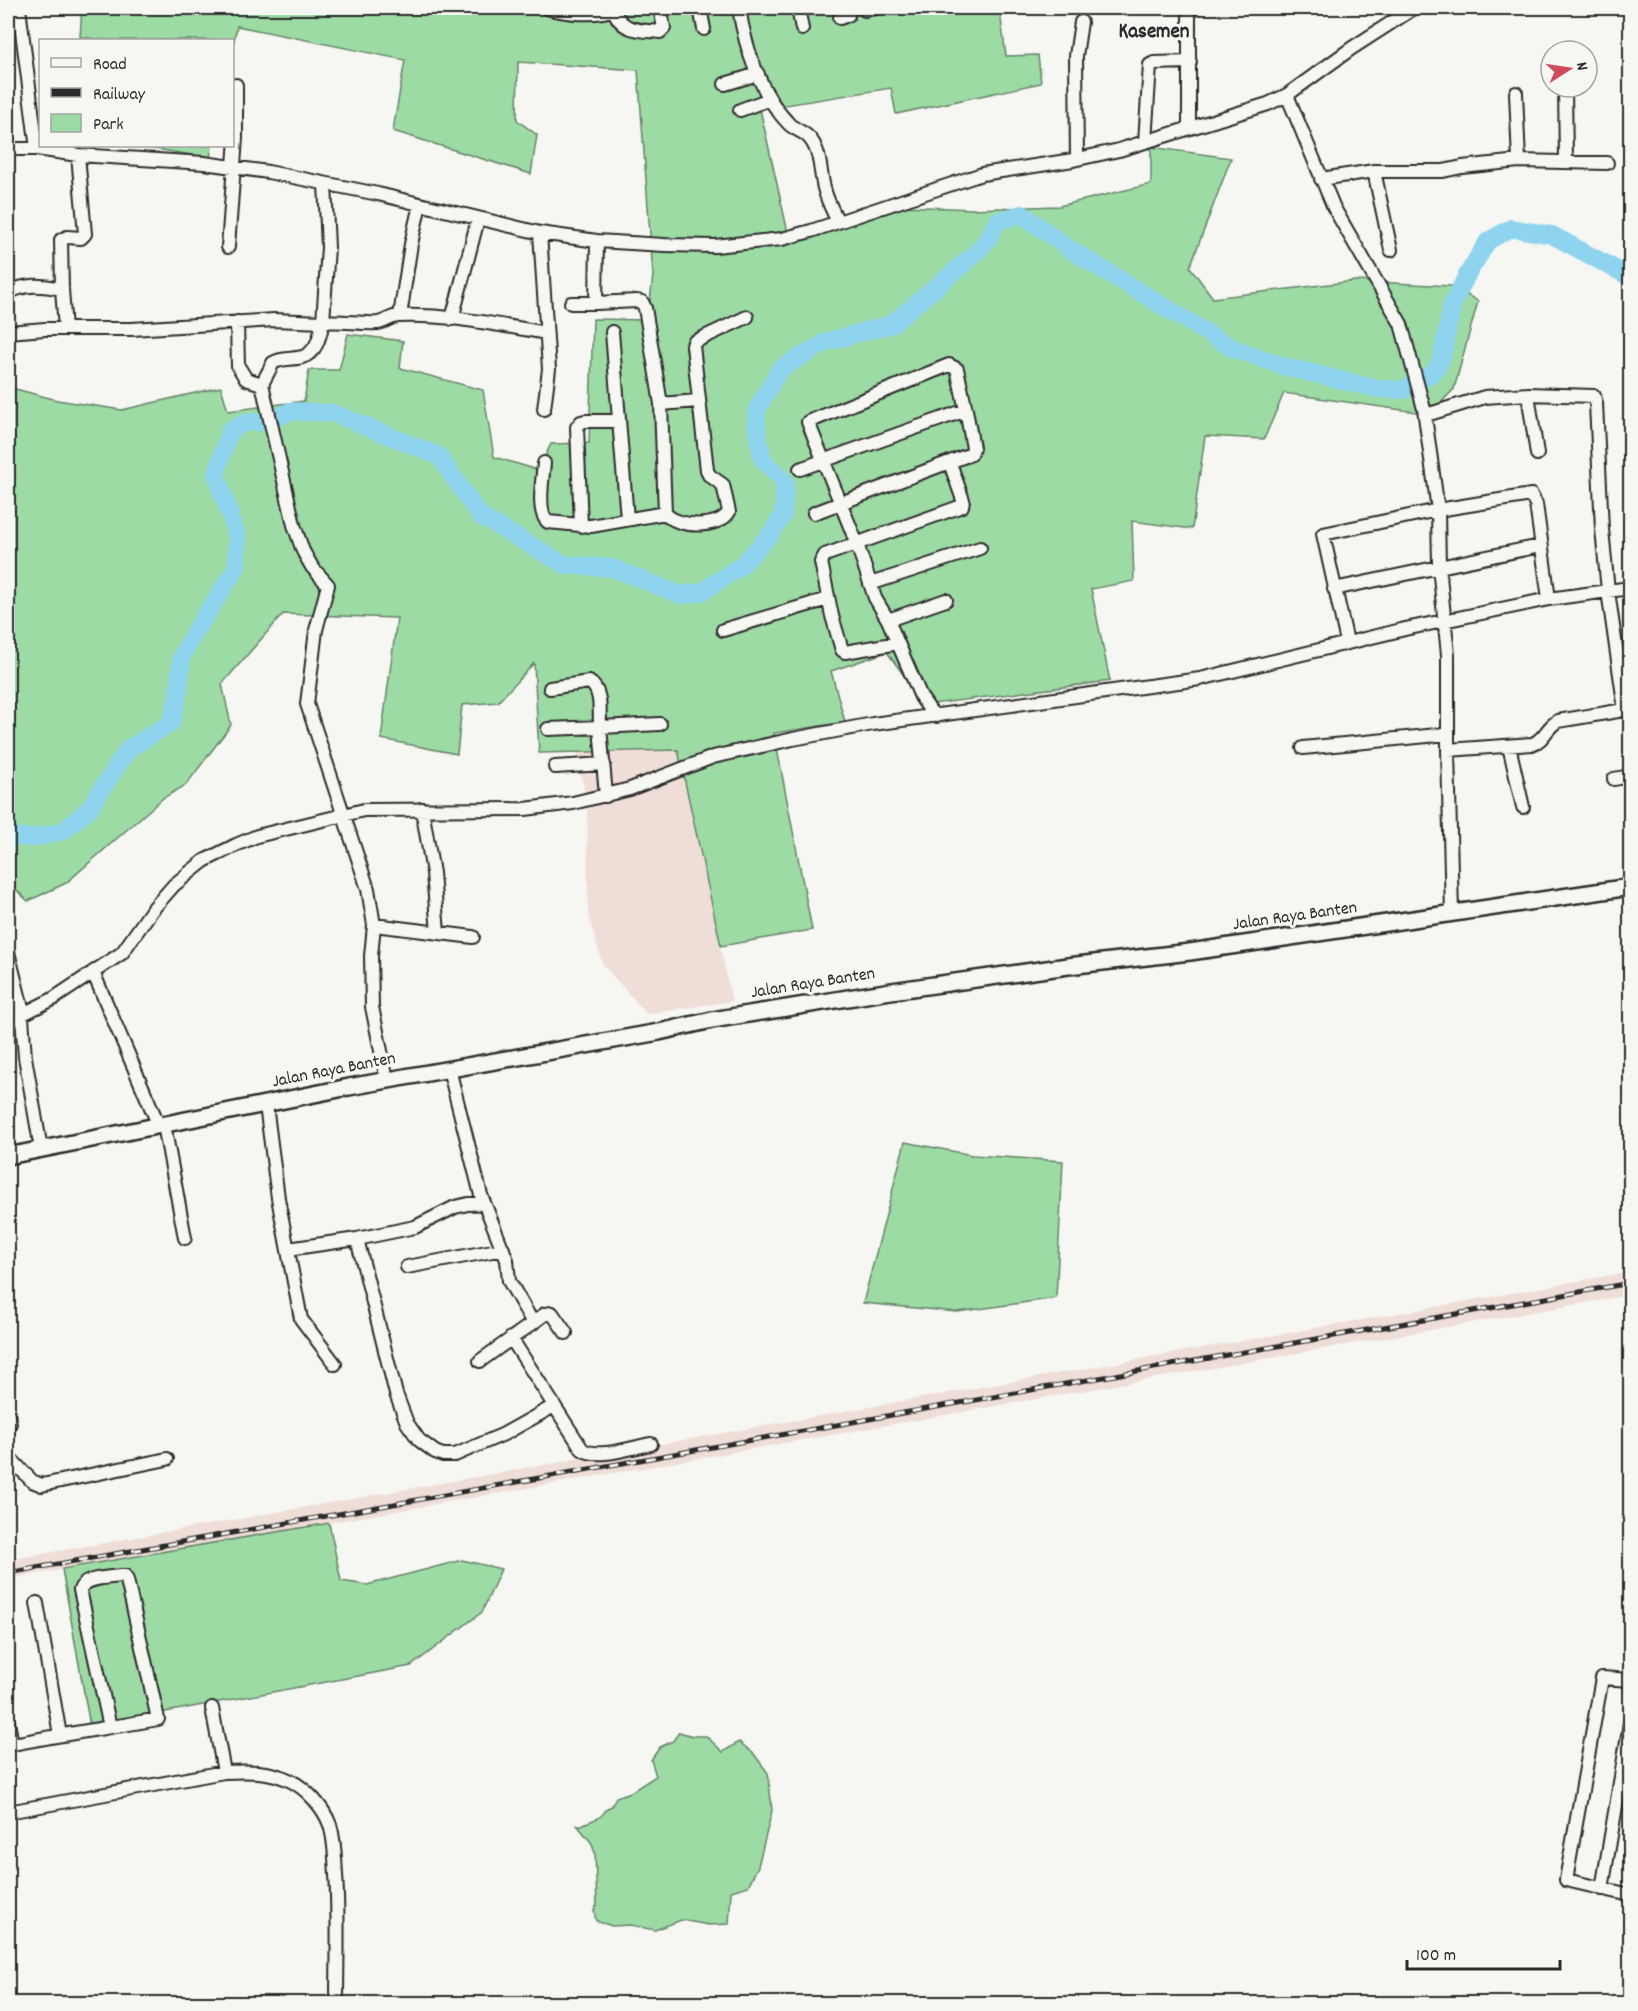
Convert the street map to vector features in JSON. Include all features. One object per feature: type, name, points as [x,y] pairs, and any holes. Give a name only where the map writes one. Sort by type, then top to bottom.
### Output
[{"type":"main road","name":"Jalan Raya Banten","points":[[8,1156],[387,1080],[659,1032],[712,1020],[891,991],[1068,966],[1190,952],[1630,887]]},
{"type":"street","points":[[19,8],[37,149]]},
{"type":"street","points":[[547,8],[558,11],[614,8],[618,20],[626,27],[660,32],[664,28],[660,8]]},
{"type":"street","points":[[700,8],[704,29]]},
{"type":"street","points":[[739,8],[748,48],[758,74],[770,99],[790,125],[811,140],[818,158],[828,201],[838,222]]},
{"type":"street","points":[[798,8],[802,29]]},
{"type":"street","points":[[8,149],[37,149],[268,172],[420,204],[540,233],[597,241],[715,246],[782,239],[982,174],[1077,159],[1145,142],[1268,104],[1287,95],[1352,48],[1414,8]]},
{"type":"street","points":[[1189,17],[1189,128]]},
{"type":"street","points":[[1077,159],[1076,56],[1081,22]]},
{"type":"street","points":[[1145,142],[1150,65],[1190,62]]},
{"type":"street","points":[[725,84],[758,74]]},
{"type":"street","points":[[228,247],[234,169],[236,85]]},
{"type":"street","points":[[1516,93],[1519,161]]},
{"type":"street","points":[[1287,95],[1334,208],[1401,324],[1425,412],[1438,510],[1439,566],[1448,655],[1452,914]]},
{"type":"street","points":[[740,111],[770,99]]},
{"type":"street","points":[[1565,99],[1566,161]]},
{"type":"street","points":[[65,329],[62,240],[67,237],[81,238],[86,234],[78,154]]},
{"type":"street","points":[[1321,179],[1374,171],[1443,171],[1519,161],[1608,163]]},
{"type":"street","points":[[1374,171],[1391,250]]},
{"type":"street","points":[[325,184],[328,247],[323,322],[318,343],[302,357],[273,363],[263,387],[291,513],[303,551],[312,567],[327,585],[316,630],[307,704],[368,889],[374,925],[371,956],[372,1006],[387,1080]]},
{"type":"street","points":[[400,316],[411,244],[420,204]]},
{"type":"street","points":[[452,319],[478,219]]},
{"type":"street","points":[[540,233],[549,369],[544,409]]},
{"type":"street","points":[[596,303],[597,241]]},
{"type":"street","points":[[8,293],[26,285],[62,289]]},
{"type":"street","points":[[571,303],[637,301],[644,304],[661,404],[665,513],[669,519],[684,524],[698,525],[724,518],[729,512],[723,485],[709,475],[707,470],[698,401],[694,342],[747,317]]},
{"type":"street","points":[[8,332],[132,329],[237,322],[339,320],[378,323],[390,317],[400,316],[452,319],[546,333]]},
{"type":"street","points":[[237,322],[238,366],[246,379],[263,387]]},
{"type":"street","points":[[612,332],[627,519]]},
{"type":"street","points":[[814,513],[841,503],[950,464],[973,452],[957,369],[952,365],[944,366],[809,420],[808,423],[825,461],[841,503],[857,544],[870,584],[880,608],[888,620],[921,698],[931,712],[937,716]]},
{"type":"street","points":[[1425,412],[1485,397],[1528,394],[1594,396],[1608,591],[1628,709],[1558,721],[1551,725],[1539,742],[1448,750]]},
{"type":"street","points":[[1528,394],[1536,454]]},
{"type":"street","points":[[661,404],[698,401]]},
{"type":"street","points":[[800,469],[966,410]]},
{"type":"street","points":[[581,525],[578,427],[580,422],[585,421],[620,421]]},
{"type":"street","points":[[544,463],[541,509],[544,519],[549,522],[581,525],[608,524],[665,513]]},
{"type":"street","points":[[898,643],[842,651],[828,599],[822,558],[962,506],[963,500],[950,464]]},
{"type":"street","points":[[1347,642],[1323,534],[1438,510],[1531,495],[1536,504],[1549,599]]},
{"type":"street","points":[[1334,589],[1540,546]]},
{"type":"street","points":[[870,584],[980,548]]},
{"type":"street","points":[[8,1019],[53,999],[122,953],[152,910],[174,885],[204,861],[257,836],[378,809],[525,809],[557,806],[630,789],[713,757],[793,739],[873,724],[1200,678],[1347,642],[1549,599],[1630,588]]},
{"type":"street","points":[[723,630],[828,599]]},
{"type":"street","points":[[888,620],[946,600]]},
{"type":"street","points":[[550,688],[589,682],[595,685],[598,691],[606,796]]},
{"type":"street","points":[[548,729],[660,724]]},
{"type":"street","points":[[1303,748],[1448,734]]},
{"type":"street","points":[[1509,746],[1523,807]]},
{"type":"street","points":[[555,767],[604,764]]},
{"type":"street","points":[[1614,779],[1630,776]]},
{"type":"street","points":[[422,809],[433,873],[438,933]]},
{"type":"street","points":[[374,925],[472,937]]},
{"type":"street","points":[[8,952],[21,1004],[25,1057],[41,1149]]},
{"type":"street","points":[[93,972],[161,1126],[183,1220],[184,1238]]},
{"type":"street","points":[[449,1069],[484,1203],[503,1249],[509,1281],[533,1323]]},
{"type":"street","points":[[266,1105],[278,1198],[301,1319],[335,1364]]},
{"type":"street","points":[[288,1248],[357,1239],[415,1227],[455,1208],[484,1203]]},
{"type":"street","points":[[357,1239],[396,1395],[407,1423],[419,1440],[435,1452],[455,1455],[504,1434],[554,1406]]},
{"type":"street","points":[[407,1267],[503,1249]]},
{"type":"street","points":[[480,1361],[545,1314],[552,1313],[566,1333]]},
{"type":"street","points":[[512,1338],[582,1449],[587,1453],[596,1454],[651,1444]]},
{"type":"street","points":[[8,1414],[10,1423],[8,1428]]},
{"type":"street","points":[[8,1456],[32,1481],[42,1485],[167,1459]]},
{"type":"street","points":[[8,1722],[10,1744],[158,1719],[125,1576],[87,1581],[80,1590],[110,1727]]},
{"type":"street","points":[[37,1603],[60,1735]]},
{"type":"street","points":[[1630,1680],[1602,1678],[1566,1880],[1630,1895]]},
{"type":"street","points":[[212,1708],[224,1772]]},
{"type":"street","points":[[1602,1888],[1630,1724]]},
{"type":"street","points":[[8,1812],[224,1772],[271,1773],[292,1781],[310,1796],[326,1817],[334,1848],[338,1893],[337,2004]]},
{"type":"shaded area","points":[[678,750],[732,1001],[647,1014],[603,965],[588,915],[587,804],[577,752]]},
{"type":"shaded area","points":[[1630,1272],[1630,1295],[8,1579],[8,1560]]},
{"type":"green space","points":[[82,8],[1002,8],[1000,12],[1006,56],[1038,55],[1041,83],[896,114],[891,88],[760,109],[789,237],[902,206],[972,209],[1059,206],[1151,184],[1151,147],[1231,158],[1190,267],[1213,298],[1355,281],[1451,286],[1478,301],[1454,389],[1430,414],[1284,393],[1264,439],[1205,436],[1192,529],[1132,521],[1134,581],[1091,589],[1110,681],[925,705],[887,652],[831,671],[845,722],[774,733],[812,930],[721,946],[678,750],[539,753],[534,663],[498,702],[462,705],[457,754],[381,739],[397,618],[283,614],[222,684],[231,725],[186,785],[163,798],[66,883],[28,901],[8,882],[8,387],[57,400],[122,410],[221,387],[228,411],[304,401],[309,370],[339,370],[348,334],[403,341],[400,368],[483,390],[494,457],[538,470],[551,444],[589,443],[593,319],[648,320],[653,275],[638,70],[518,62],[517,120],[537,135],[531,174],[393,131],[405,60],[237,26],[234,41],[234,39],[80,37]]},
{"type":"green space","points":[[143,147],[212,147],[210,158]]},
{"type":"green space","points":[[905,1142],[972,1155],[1063,1161],[1056,1298],[957,1312],[863,1303]]},
{"type":"green space","points":[[329,1523],[341,1581],[367,1585],[462,1560],[501,1569],[482,1612],[411,1666],[90,1726],[62,1569]]},
{"type":"green space","points":[[679,1732],[693,1736],[706,1736],[723,1752],[739,1742],[754,1754],[768,1773],[772,1811],[758,1866],[748,1886],[731,1891],[729,1924],[709,1925],[681,1920],[655,1930],[630,1925],[612,1926],[596,1921],[594,1910],[597,1905],[595,1853],[591,1842],[577,1825],[603,1815],[612,1806],[616,1797],[631,1792],[656,1776],[651,1760],[660,1747],[673,1741]]},
{"type":"waterway","points":[[8,836],[33,838],[63,831],[89,809],[128,749],[171,723],[178,695],[182,656],[195,631],[237,567],[237,535],[216,474],[230,430],[245,422],[268,422],[290,411],[333,413],[439,456],[480,516],[565,565],[613,568],[681,595],[702,592],[742,565],[769,536],[783,515],[785,482],[763,460],[757,433],[756,411],[779,370],[826,342],[892,324],[974,255],[988,239],[997,221],[1022,214],[1071,250],[1232,348],[1286,367],[1379,389],[1403,390],[1434,373],[1442,357],[1452,305],[1467,275],[1488,241],[1511,228],[1552,235],[1630,277]]},
{"type":"railway","points":[[8,1573],[1630,1283]]},
{"type":"district","name":"Kasemen","points":[[1154,33]]}]
